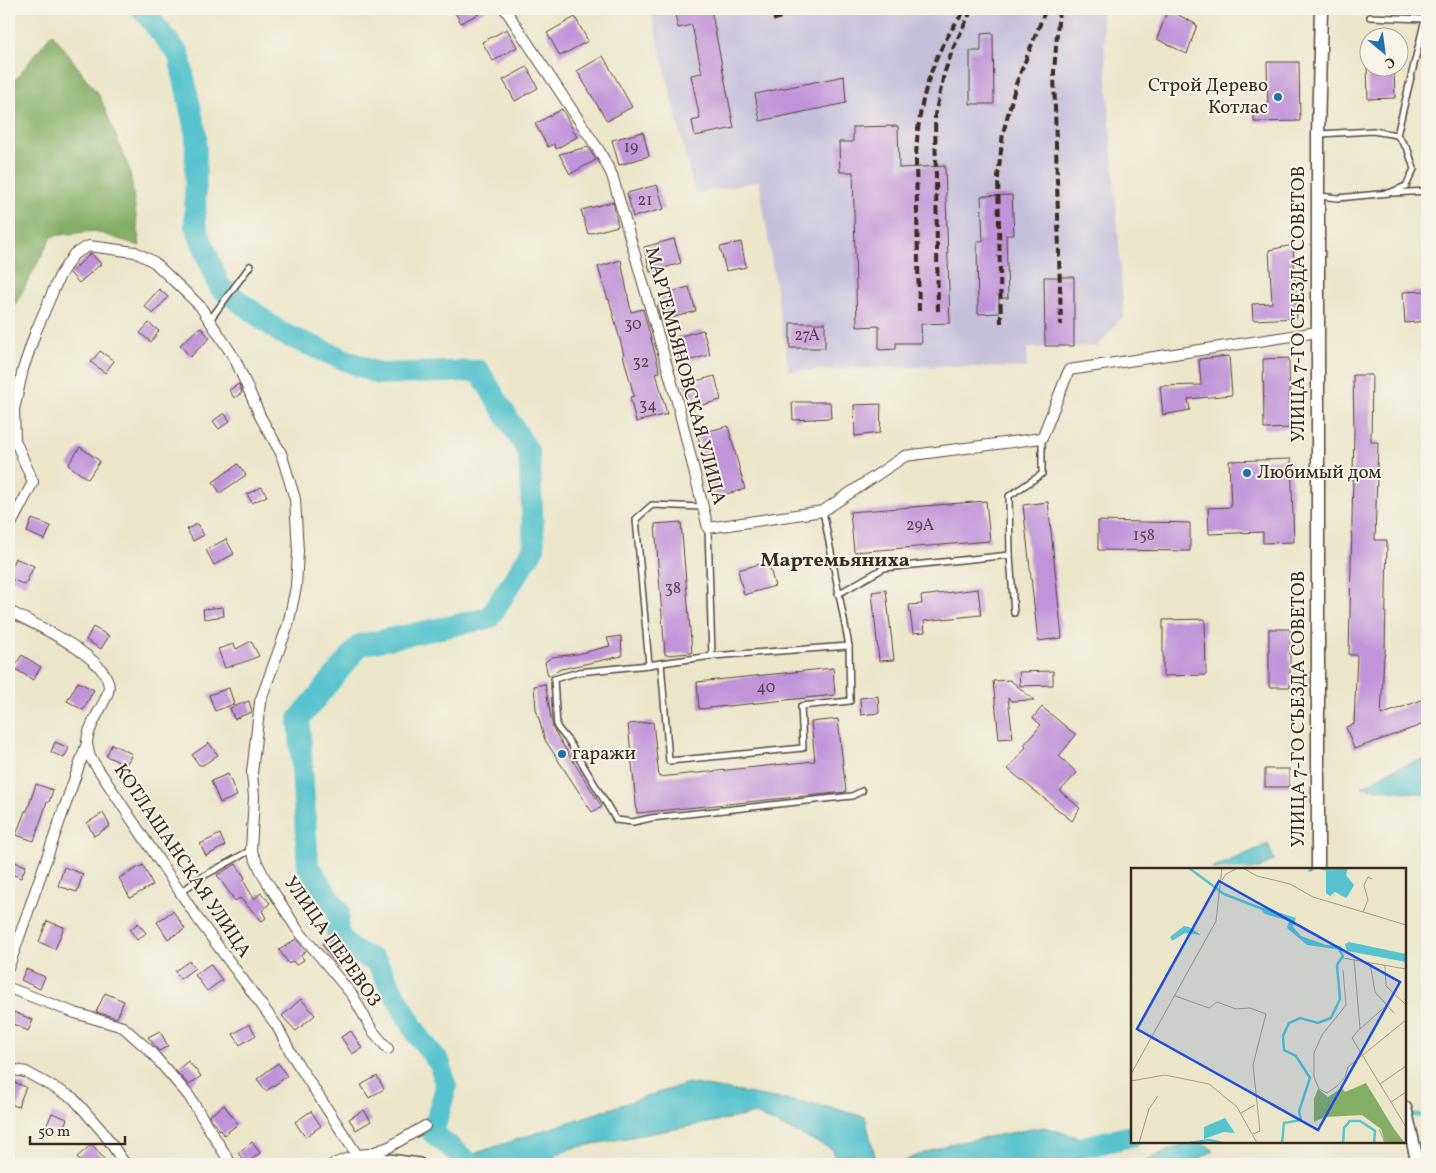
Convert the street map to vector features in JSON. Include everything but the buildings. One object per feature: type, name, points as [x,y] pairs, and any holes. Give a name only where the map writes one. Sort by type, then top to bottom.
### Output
[{"type":"street","name":"МАРТЕМЬЯНОВСКАЯ УЛИЦА","points":[[505,9],[600,152],[612,175],[677,401],[708,528],[823,511],[905,456],[1042,438]]},
{"type":"street","name":"УЛИЦА 7-ГО СЪЕЗДА СОВЕТОВ","points":[[1318,868],[1318,134],[1321,9]]},
{"type":"street","name":"УЛИЦА ПЕРЕВОЗ","points":[[9,528],[33,482],[15,440],[14,410],[23,369],[36,331],[60,275],[74,254],[89,246],[135,252],[154,262],[200,306],[234,359],[261,418],[281,452],[295,499],[298,551],[296,587],[288,625],[260,702],[252,773],[254,797],[251,850],[264,877],[297,929],[353,996],[372,1030],[388,1049]]},
{"type":"street","points":[[1042,438],[1069,370],[1318,332]]},
{"type":"street","points":[[9,611],[87,655],[102,669],[109,681],[108,691],[93,722],[9,966]]},
{"type":"street","name":"КОТЛАШАНСКАЯ УЛИЦА","points":[[87,742],[90,757],[198,919],[277,1026],[292,1055],[357,1155]]},
{"type":"street","points":[[9,988],[75,1013],[124,1027],[150,1051],[189,1096],[231,1164]]},
{"type":"street","points":[[9,1069],[26,1072],[73,1098],[103,1132],[125,1164]]},
{"type":"street","points":[[1406,1112],[1418,1164]]},
{"type":"street","points":[[333,1164],[357,1155],[369,1154],[389,1147],[425,1126]]},
{"type":"lane","points":[[1397,135],[1425,19],[1425,9]]},
{"type":"lane","points":[[1370,17],[1425,19]]},
{"type":"lane","points":[[1318,134],[1373,131],[1397,135],[1408,150],[1414,169],[1406,186],[1389,193]]},
{"type":"lane","points":[[1318,196],[1338,198],[1427,190]]},
{"type":"lane","points":[[209,322],[250,266]]},
{"type":"lane","points":[[1014,614],[1009,496],[1042,474],[1042,438]]},
{"type":"lane","points":[[649,664],[636,519],[652,505],[703,507]]},
{"type":"lane","points":[[661,663],[669,761],[803,748],[801,706],[850,701],[849,646],[823,511]]},
{"type":"lane","points":[[708,528],[712,656]]},
{"type":"lane","points":[[838,594],[884,568],[1010,555]]},
{"type":"lane","points":[[849,646],[712,656],[579,672],[554,679],[557,727],[570,743],[616,820],[633,822],[652,818],[852,796],[862,790]]},
{"type":"lane","points":[[181,892],[200,878],[251,850]]},
{"type":"lane","points":[[369,1154],[420,1161],[424,1164]]},
{"type":"shaded area","points":[[650,9],[1102,9],[1124,315],[1098,346],[1027,348],[1027,368],[937,366],[789,371],[759,181],[695,194]]},
{"type":"green space","points":[[52,33],[100,97],[130,171],[140,246],[94,231],[52,236],[9,316],[9,88]]},
{"type":"water","points":[[1427,758],[1427,794],[1362,787],[1389,771]]},
{"type":"water","points":[[1268,844],[1274,860],[1261,868],[1213,868]]},
{"type":"water","points":[[688,1083],[833,1108],[865,1117],[877,1164],[836,1164],[832,1149],[755,1114],[572,1148],[539,1164],[465,1164],[476,1153]]},
{"type":"water","points":[[1044,1127],[1078,1137],[1069,1164],[895,1164],[949,1144]]},
{"type":"water","points":[[1186,1143],[1203,1143],[1214,1150],[1191,1164],[1137,1164]]},
{"type":"waterway","points":[[142,9],[179,55],[196,135],[195,225],[220,287],[281,333],[379,374],[479,371],[529,453],[534,548],[489,618],[360,645],[299,719],[308,866],[339,912],[337,932],[350,949],[376,961],[417,1034],[440,1064],[446,1087],[433,1133],[471,1164]]},
{"type":"waterway","points":[[1409,1115],[1427,1116]]},
{"type":"waterway","points":[[1007,1164],[1131,1136]]},
{"type":"railway","points":[[773,20],[801,9]]},
{"type":"railway","points":[[919,311],[916,161],[919,120],[928,81],[935,62],[954,26],[966,9]]},
{"type":"railway","points":[[1001,323],[998,177],[1003,133],[1016,84],[1046,9]]},
{"type":"railway","points":[[1059,9],[1054,72],[1061,325]]},
{"type":"railway","points":[[938,311],[935,115],[944,74],[952,51],[971,11]]},
{"type":"place","name":"Строй Дерево Котлас","points":[[1278,97]]},
{"type":"place","name":"Любимый дом","points":[[1247,473]]},
{"type":"place","name":"гаражи","points":[[562,754]]},
{"type":"district","name":"Мартемьяниха","points":[[835,561]]}]
